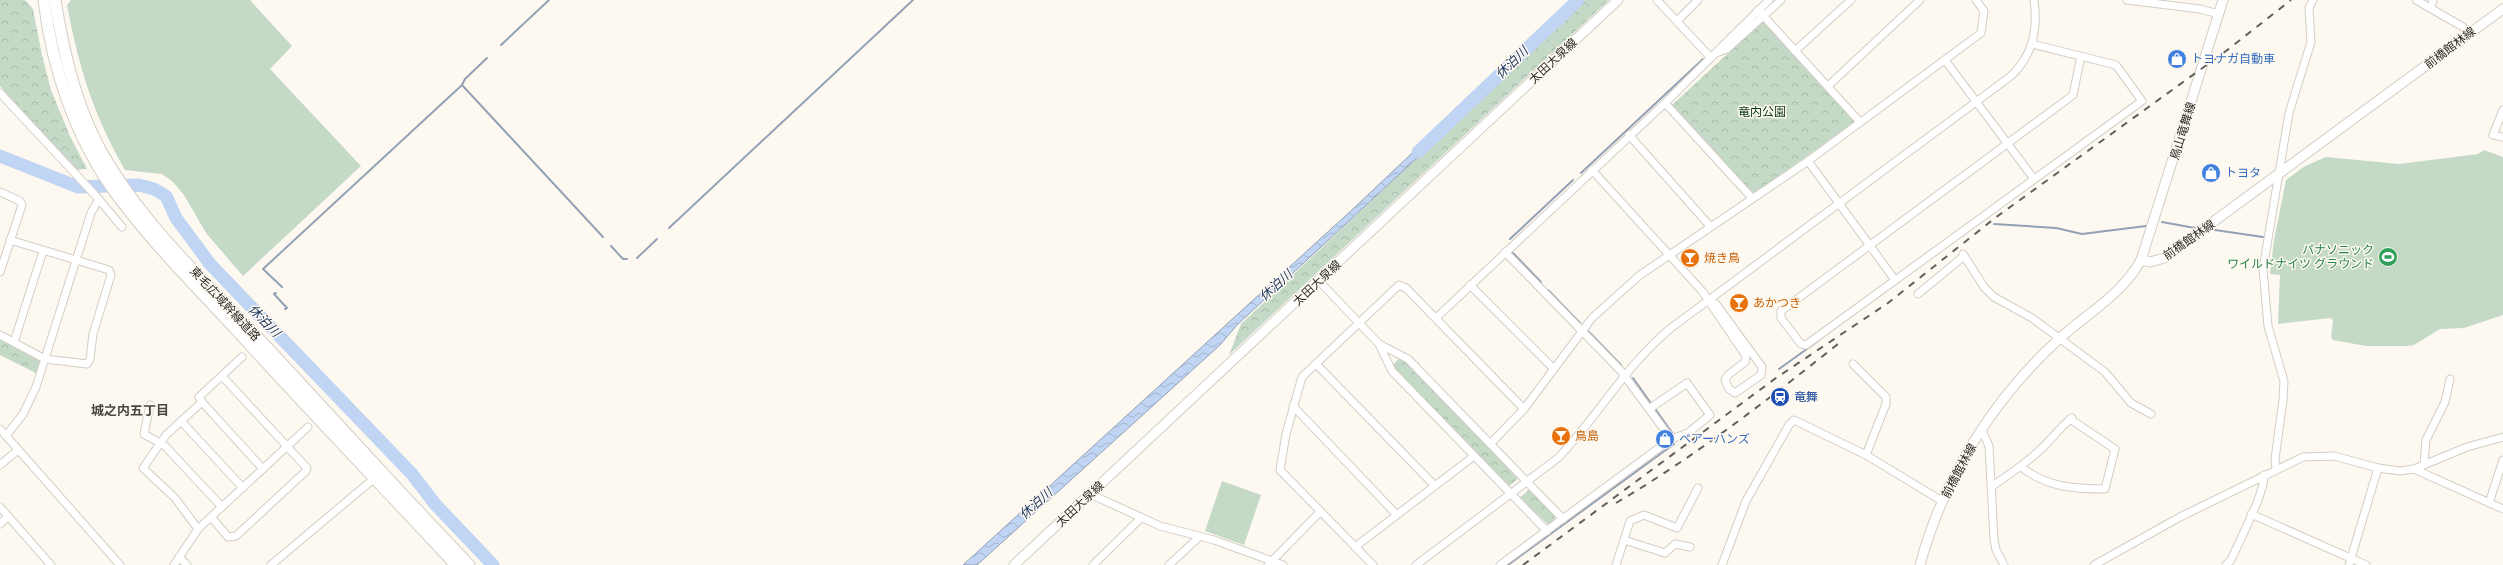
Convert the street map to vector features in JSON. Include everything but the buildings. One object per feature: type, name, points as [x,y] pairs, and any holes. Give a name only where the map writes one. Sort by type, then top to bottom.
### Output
[{"type":"highway","name":"東毛広域幹線道路","points":[[44,0],[51,43],[62,87],[109,174],[123,195],[196,286],[378,475],[469,565]]},
{"type":"highway","name":"東毛広域幹線道路","points":[[55,0],[65,58],[80,104],[109,174]]},
{"type":"highway","name":"東毛広域幹線道路","points":[[378,475],[456,565]]},
{"type":"main road","name":"太田大泉線","points":[[1014,565],[1618,0]]},
{"type":"main road","name":"鳥山竜舞線","points":[[2141,260],[2223,0]]},
{"type":"main road","name":"前橋館林線","points":[[1920,565],[1942,501],[1958,468],[1982,430],[2006,397],[2058,339],[2124,286],[2141,260],[2150,262],[2164,258],[2503,9]]},
{"type":"street","points":[[1657,0],[1676,21],[1714,56]]},
{"type":"street","points":[[1676,21],[1698,0]]},
{"type":"street","points":[[1436,318],[1629,135],[1665,103],[1714,56],[1722,44],[1769,0]]},
{"type":"street","points":[[1714,56],[1727,49],[1781,0]]},
{"type":"street","points":[[1795,52],[1851,0]]},
{"type":"street","points":[[1828,86],[1920,0]]},
{"type":"street","points":[[1490,443],[1524,409],[1581,330],[1611,300],[1668,255],[1808,161],[1981,33],[1984,11],[1976,0]]},
{"type":"street","points":[[1416,565],[1558,458],[1576,439],[1624,375],[1663,335],[1839,203],[1977,103],[2016,71],[2032,44],[2036,26],[2034,0]]},
{"type":"street","points":[[2127,0],[2200,9],[2219,14]]},
{"type":"street","points":[[2276,470],[2275,459],[2284,381],[2268,326],[2263,281],[2267,238],[2289,113],[2311,42],[2309,8],[2313,0]]},
{"type":"street","points":[[2416,0],[2463,27],[2469,34]]},
{"type":"street","points":[[2431,8],[2433,0]]},
{"type":"street","points":[[1758,10],[1860,122]]},
{"type":"street","points":[[2032,44],[2116,64],[2142,101],[1806,345],[1799,341],[1781,318],[1780,313],[1782,310],[2008,144],[2073,94],[2080,56]]},
{"type":"street","points":[[1945,60],[2034,179]]},
{"type":"street","points":[[0,93],[97,197],[122,227]]},
{"type":"street","points":[[1665,103],[1752,198]]},
{"type":"street","points":[[2503,110],[2493,135],[2503,137]]},
{"type":"street","points":[[1629,135],[1710,226]]},
{"type":"street","points":[[1808,161],[1871,245],[1895,280]]},
{"type":"street","points":[[1592,170],[1709,300],[1716,304],[1762,367],[1761,375],[1735,393],[1729,389],[1725,380],[1728,375],[1745,362],[1746,356],[1711,307],[1709,300]]},
{"type":"street","points":[[0,192],[22,202],[0,272]]},
{"type":"street","points":[[6,436],[29,402],[45,359],[97,197]]},
{"type":"street","points":[[0,335],[45,359],[87,364],[89,362],[93,334],[111,274],[110,270],[10,240]]},
{"type":"street","points":[[14,342],[43,251]]},
{"type":"street","points":[[1505,252],[1624,375],[1670,440]]},
{"type":"street","points":[[1918,294],[1964,255],[1984,287],[1994,297],[2032,318],[2058,339],[2105,372],[2131,403],[2151,414]]},
{"type":"street","points":[[1319,281],[1379,344],[1392,371],[1547,531]]},
{"type":"street","points":[[1373,565],[1280,470],[1286,434],[1302,377],[1358,322],[1399,285],[1406,288],[1524,409]]},
{"type":"street","points":[[1470,285],[1553,368]]},
{"type":"street","points":[[1379,344],[1408,359],[1563,519]]},
{"type":"street","points":[[242,357],[199,397],[263,469]]},
{"type":"street","points":[[1316,364],[1434,485]]},
{"type":"street","points":[[1853,364],[1886,397],[1886,404],[1866,455]]},
{"type":"street","points":[[212,518],[228,537],[236,536],[306,471],[307,468],[222,376]]},
{"type":"street","points":[[2424,464],[2426,440],[2445,402],[2450,379]]},
{"type":"street","points":[[1500,565],[1670,440],[1688,433],[1710,417],[1709,413],[1687,383],[1649,409]]},
{"type":"street","points":[[198,529],[175,498],[143,468],[160,442],[202,402]]},
{"type":"street","points":[[150,405],[144,434],[160,442],[222,507]]},
{"type":"street","points":[[1293,406],[1396,514]]},
{"type":"street","points":[[1991,487],[2021,467],[2071,418],[2116,449],[2105,489],[2066,488],[2044,481],[2021,467]]},
{"type":"street","points":[[1722,565],[1751,491],[1789,425],[1794,420],[1866,455],[1942,501]]},
{"type":"street","points":[[181,421],[243,488]]},
{"type":"street","points":[[174,565],[198,529],[212,518],[308,427]]},
{"type":"street","points":[[0,429],[117,562],[108,565]]},
{"type":"street","points":[[1982,430],[1989,446],[1994,539],[1996,550],[2004,565]]},
{"type":"street","points":[[2094,565],[2180,517],[2302,457],[2320,455],[2334,456],[2378,468],[2400,471],[2414,469],[2467,447],[2503,437]]},
{"type":"street","points":[[0,465],[18,450]]},
{"type":"street","points":[[1355,547],[1396,514],[1474,456]]},
{"type":"street","points":[[2489,503],[2503,460]]},
{"type":"street","points":[[2350,562],[2378,468]]},
{"type":"street","points":[[2414,469],[2503,509]]},
{"type":"street","points":[[271,565],[378,475]]},
{"type":"street","points":[[2226,565],[2231,560],[2251,514],[2263,484],[2264,475]]},
{"type":"street","points":[[1616,565],[1630,521],[1644,515],[1678,528],[1698,488]]},
{"type":"street","points":[[1090,494],[1141,518],[1270,563],[1283,565]]},
{"type":"street","points":[[0,507],[51,565]]},
{"type":"street","points":[[1270,563],[1320,512]]},
{"type":"street","points":[[2251,514],[2350,562],[2366,565]]},
{"type":"street","points":[[0,524],[8,516]]},
{"type":"street","points":[[1093,565],[1141,518]]},
{"type":"street","points":[[1169,565],[1199,537]]},
{"type":"street","points":[[1624,540],[1665,553],[1674,544],[1690,547]]},
{"type":"street","points":[[179,557],[187,565]]},
{"type":"green space","points":[[0,0],[25,0],[33,9],[51,90],[70,136],[87,169],[76,170],[0,86]]},
{"type":"green space","points":[[71,0],[250,0],[292,46],[270,69],[361,166],[243,276],[206,233],[184,195],[173,182],[162,174],[125,170],[104,129],[88,90],[67,5]]},
{"type":"green space","points":[[1584,0],[1609,0],[1229,355],[1241,324]]},
{"type":"green space","name":"竜内公園","points":[[1762,22],[1766,23],[1854,119],[1854,123],[1756,192],[1750,192],[1672,105]]},
{"type":"green space","name":"パナソニック ワイルドナイツ グラウンド","points":[[2484,150],[2503,157],[2503,315],[2464,328],[2440,329],[2414,345],[2407,346],[2366,346],[2333,340],[2331,337],[2333,320],[2330,318],[2278,324],[2280,275],[2270,274],[2274,240],[2286,180],[2305,166],[2326,157],[2399,164],[2478,154]]},
{"type":"green space","points":[[0,338],[38,358],[40,364],[36,373],[0,355]]},
{"type":"green space","points":[[1399,358],[1406,361],[1520,477],[1508,487],[1396,373],[1393,365]]},
{"type":"green space","points":[[1222,481],[1261,495],[1244,545],[1205,531]]},
{"type":"green space","points":[[1531,488],[1557,516],[1549,525],[1519,498]]},
{"type":"water","points":[[1429,137],[1433,143],[1237,325],[1220,345],[977,565],[963,565],[1354,208]]},
{"type":"waterway","points":[[501,45],[549,0]]},
{"type":"waterway","points":[[669,228],[913,0]]},
{"type":"waterway","name":"休泊川","points":[[1418,152],[1578,0]]},
{"type":"waterway","points":[[282,287],[263,269],[462,85],[465,79],[487,58]]},
{"type":"waterway","points":[[1581,173],[1703,59]]},
{"type":"waterway","points":[[462,85],[603,237]]},
{"type":"waterway","name":"休泊川","points":[[0,156],[78,187],[139,185],[154,189],[166,196],[176,218],[210,264],[412,474],[435,504],[493,565]]},
{"type":"waterway","points":[[1510,239],[1573,180]]},
{"type":"waterway","points":[[2162,222],[2195,228]]},
{"type":"waterway","points":[[1994,224],[2056,228],[2082,234],[2146,226]]},
{"type":"waterway","points":[[2215,230],[2263,237]]},
{"type":"waterway","points":[[637,258],[657,239]]},
{"type":"waterway","points":[[611,246],[623,259],[627,259]]},
{"type":"waterway","points":[[1513,253],[1541,282]]},
{"type":"waterway","points":[[1548,290],[1580,323]]},
{"type":"waterway","points":[[276,293],[274,294],[287,308],[285,309]]},
{"type":"waterway","points":[[1588,331],[1621,365]]},
{"type":"waterway","points":[[1779,369],[1818,341]]},
{"type":"waterway","points":[[1633,378],[1650,402]]},
{"type":"waterway","points":[[1656,410],[1673,434]]},
{"type":"waterway","points":[[1508,565],[1674,444]]},
{"type":"railway","points":[[1523,565],[1776,378],[1888,303],[1995,218],[2226,51],[2291,0]]},
{"type":"railway","points":[[1616,503],[1675,466],[1732,426],[1843,340]]},
{"type":"place","name":"トヨナガ自動車","points":[[2177,59]]},
{"type":"place","name":"トヨタ","points":[[2211,173]]},
{"type":"place","name":"パナソニック ワイルドナイツ グラウンド","points":[[2388,257]]},
{"type":"place","name":"焼き鳥","points":[[1690,258]]},
{"type":"place","name":"あかつき","points":[[1739,303]]},
{"type":"place","name":"竜舞","points":[[1780,397]]},
{"type":"place","name":"鳥島","points":[[1561,436]]},
{"type":"place","name":"ペアーハンズ","points":[[1665,439]]},
{"type":"district","name":"城之内五丁目","points":[[130,411]]}]
